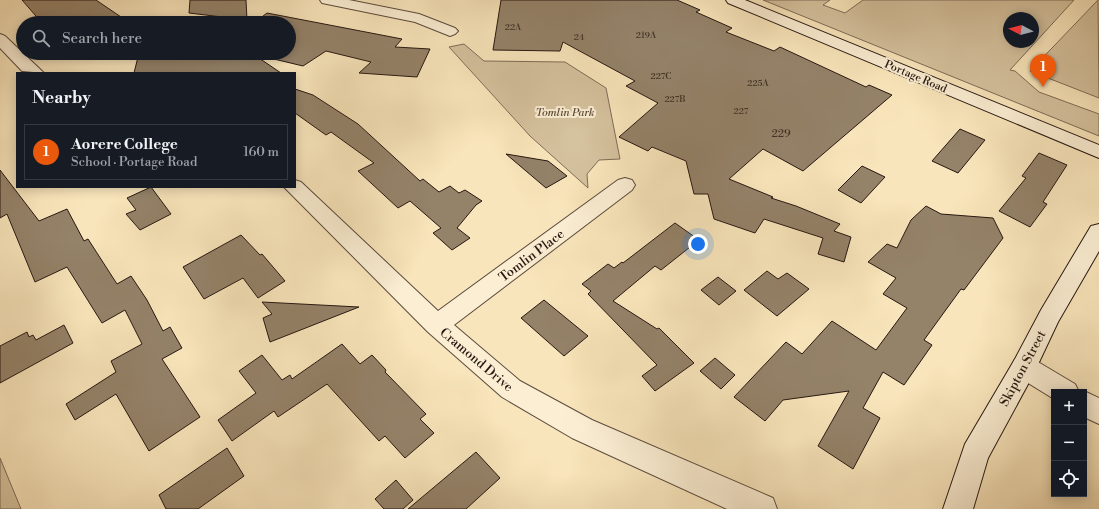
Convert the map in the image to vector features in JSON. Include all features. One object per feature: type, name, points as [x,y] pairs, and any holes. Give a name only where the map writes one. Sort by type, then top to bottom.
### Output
[{"type":"street","points":[[327,0],[420,18],[450,31]]},
{"type":"street","name":"Portage Road","points":[[733,0],[1099,152]]},
{"type":"street","points":[[0,39],[16,56]]},
{"type":"street","points":[[20,60],[34,72]]},
{"type":"street","name":"Tomlin Place","points":[[437,325],[625,185]]},
{"type":"street","name":"Cramond Drive","points":[[295,188],[437,325],[511,389],[582,429],[673,471],[762,509]]},
{"type":"street","name":"Skipton Street","points":[[958,509],[975,454],[1024,367],[1049,317],[1099,232]]},
{"type":"street","points":[[1024,367],[1061,389]]},
{"type":"street","points":[[1087,405],[1099,412]]},
{"type":"green space","points":[[763,0],[830,0],[823,5],[845,13],[863,0],[1074,0],[1039,38],[1039,12],[1003,12],[1003,48],[1030,48],[1010,70],[1015,71],[1039,92],[1099,114],[1099,136]]},
{"type":"green space","points":[[1098,0],[1099,98],[1030,71]]},
{"type":"green space","name":"Tomlin Park","points":[[464,44],[484,61],[565,62],[606,88],[620,159],[599,160],[587,174],[588,188],[530,136],[449,47]]},
{"type":"green space","points":[[0,458],[21,509],[0,509]]},
{"type":"building","points":[[22,0],[96,0],[120,16],[36,16]]},
{"type":"building","points":[[190,0],[246,0],[247,16],[214,16],[189,13]]},
{"type":"building","points":[[501,0],[677,0],[700,10],[696,12],[732,28],[726,32],[774,51],[780,47],[866,87],[869,85],[892,95],[803,171],[763,149],[729,179],[773,197],[771,198],[796,206],[840,224],[834,231],[851,237],[844,262],[818,254],[823,238],[764,219],[755,233],[714,219],[708,194],[694,194],[686,161],[652,147],[648,151],[619,137],[658,103],[626,86],[635,81],[563,42],[560,51],[493,50]]},
{"type":"building","points":[[267,13],[283,16],[263,16]]},
{"type":"building","points":[[296,19],[402,39],[395,47],[430,49],[417,77],[359,73],[371,62],[326,51],[303,66],[278,60],[296,60]]},
{"type":"building","points":[[137,60],[262,60],[280,72],[134,72]]},
{"type":"building","points":[[296,89],[313,95],[358,124],[420,181],[423,179],[439,192],[450,186],[459,193],[465,190],[482,201],[476,205],[457,228],[470,238],[452,250],[433,233],[441,228],[410,201],[398,208],[358,171],[374,163],[331,132],[326,135],[296,114]]},
{"type":"building","points":[[960,129],[985,140],[958,173],[932,161]]},
{"type":"building","points":[[1039,153],[1067,165],[1043,202],[1047,204],[1030,227],[999,211],[1026,178],[1022,176]]},
{"type":"building","points":[[506,154],[548,161],[567,176],[546,188]]},
{"type":"building","points":[[862,166],[885,177],[861,203],[838,190]]},
{"type":"building","points":[[0,170],[39,221],[67,209],[84,241],[88,239],[117,284],[131,276],[147,300],[163,331],[170,327],[182,348],[162,359],[200,417],[149,451],[116,394],[75,420],[66,404],[116,372],[111,361],[142,344],[125,310],[102,323],[67,267],[35,282],[7,214],[0,218]]},
{"type":"building","points":[[152,188],[171,214],[140,230],[126,214],[136,210],[127,198]]},
{"type":"building","points":[[926,206],[941,214],[993,218],[1003,238],[964,290],[961,289],[924,340],[932,345],[904,385],[883,372],[863,408],[880,418],[853,469],[818,446],[849,391],[783,400],[765,421],[734,397],[786,342],[802,354],[832,321],[876,350],[907,308],[883,294],[896,278],[868,262],[887,244],[897,248],[911,220]]},
{"type":"building","points":[[675,223],[699,240],[661,270],[655,266],[613,301],[657,329],[659,328],[694,363],[655,391],[642,376],[657,365],[588,294],[591,291],[582,284],[608,264],[614,268],[622,262],[623,263]]},
{"type":"building","points":[[241,235],[260,255],[262,254],[285,281],[258,298],[243,278],[204,299],[183,267]]},
{"type":"building","points":[[767,271],[778,279],[787,273],[809,289],[777,316],[744,290]]},
{"type":"building","points":[[718,277],[736,291],[719,305],[701,290]]},
{"type":"building","points":[[544,300],[588,336],[564,356],[521,318]]},
{"type":"building","points":[[262,302],[359,307],[270,342],[263,318],[272,314]]},
{"type":"building","points":[[64,325],[73,343],[0,383],[0,346],[27,332],[29,337],[33,335],[36,340]]},
{"type":"building","points":[[342,344],[360,364],[372,355],[386,370],[385,372],[426,414],[420,419],[434,433],[405,458],[385,436],[379,441],[327,384],[278,417],[274,411],[232,441],[218,420],[256,393],[239,371],[262,355],[282,380],[290,375],[292,379]]},
{"type":"building","points":[[715,358],[735,375],[721,389],[700,371]]},
{"type":"building","points":[[227,448],[244,476],[198,509],[166,509],[159,495]]},
{"type":"building","points":[[476,452],[500,478],[466,509],[408,509]]},
{"type":"building","points":[[396,480],[413,500],[403,509],[384,509],[375,499]]},
{"type":"place","name":"Aorere College","points":[[1043,87]]}]
